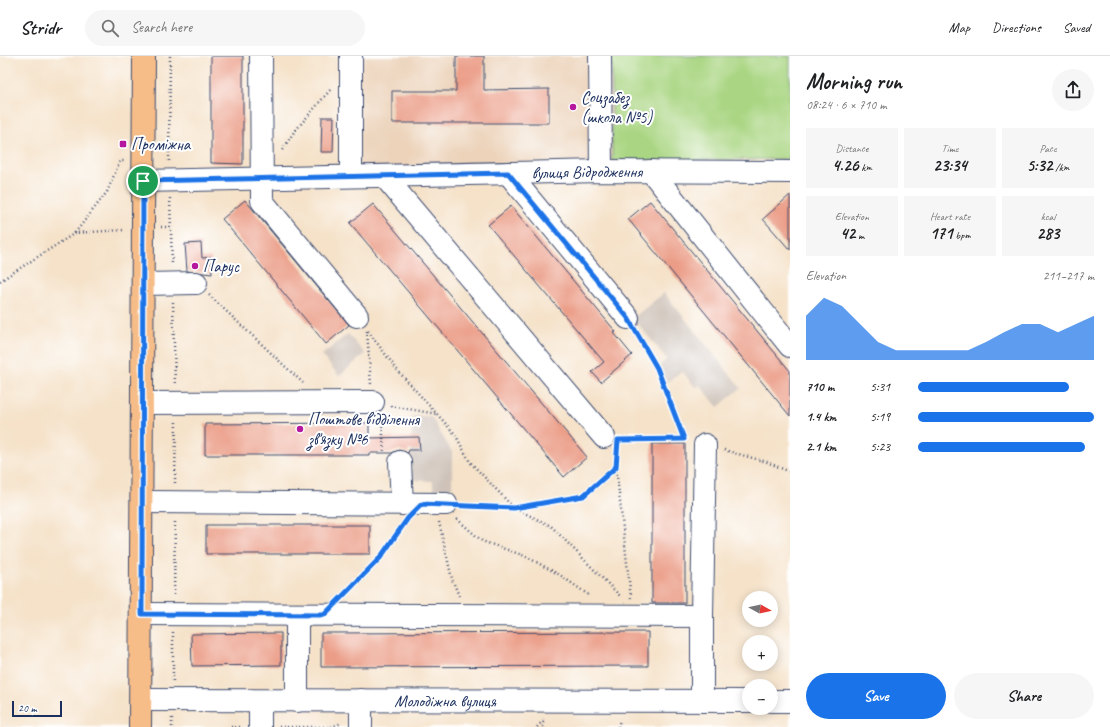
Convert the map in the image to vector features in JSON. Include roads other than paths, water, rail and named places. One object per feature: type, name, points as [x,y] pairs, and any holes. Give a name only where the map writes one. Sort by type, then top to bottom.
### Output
[{"type":"main road","points":[[140,727],[144,403],[144,56]]},
{"type":"street","points":[[261,56],[262,201],[357,316]]},
{"type":"street","points":[[351,56],[351,176]]},
{"type":"street","points":[[600,56],[601,172]]},
{"type":"street","points":[[650,172],[790,346]]},
{"type":"street","name":"вулиця Відродження","points":[[143,181],[508,173],[789,173]]},
{"type":"street","points":[[508,173],[628,318]]},
{"type":"street","points":[[384,176],[604,437]]},
{"type":"street","points":[[144,284],[196,283]]},
{"type":"street","points":[[144,403],[373,402]]},
{"type":"street","points":[[695,442],[702,616],[702,701]]},
{"type":"street","points":[[143,502],[429,504],[400,462]]},
{"type":"street","points":[[142,614],[702,616]]},
{"type":"street","points":[[297,615],[297,701]]},
{"type":"street","name":"Молодіжна вулиця","points":[[141,700],[742,701]]},
{"type":"street","points":[[361,700],[361,727]]},
{"type":"street","points":[[260,701],[260,727]]},
{"type":"street","points":[[778,701],[790,701]]},
{"type":"place","name":"Соцзабез (школа №5)","points":[[573,107]]},
{"type":"place","name":"Проміжна","points":[[123,144]]},
{"type":"place","name":"Парус","points":[[195,266]]},
{"type":"place","name":"Поштове відділення зв'язку №6","points":[[300,429]]}]
